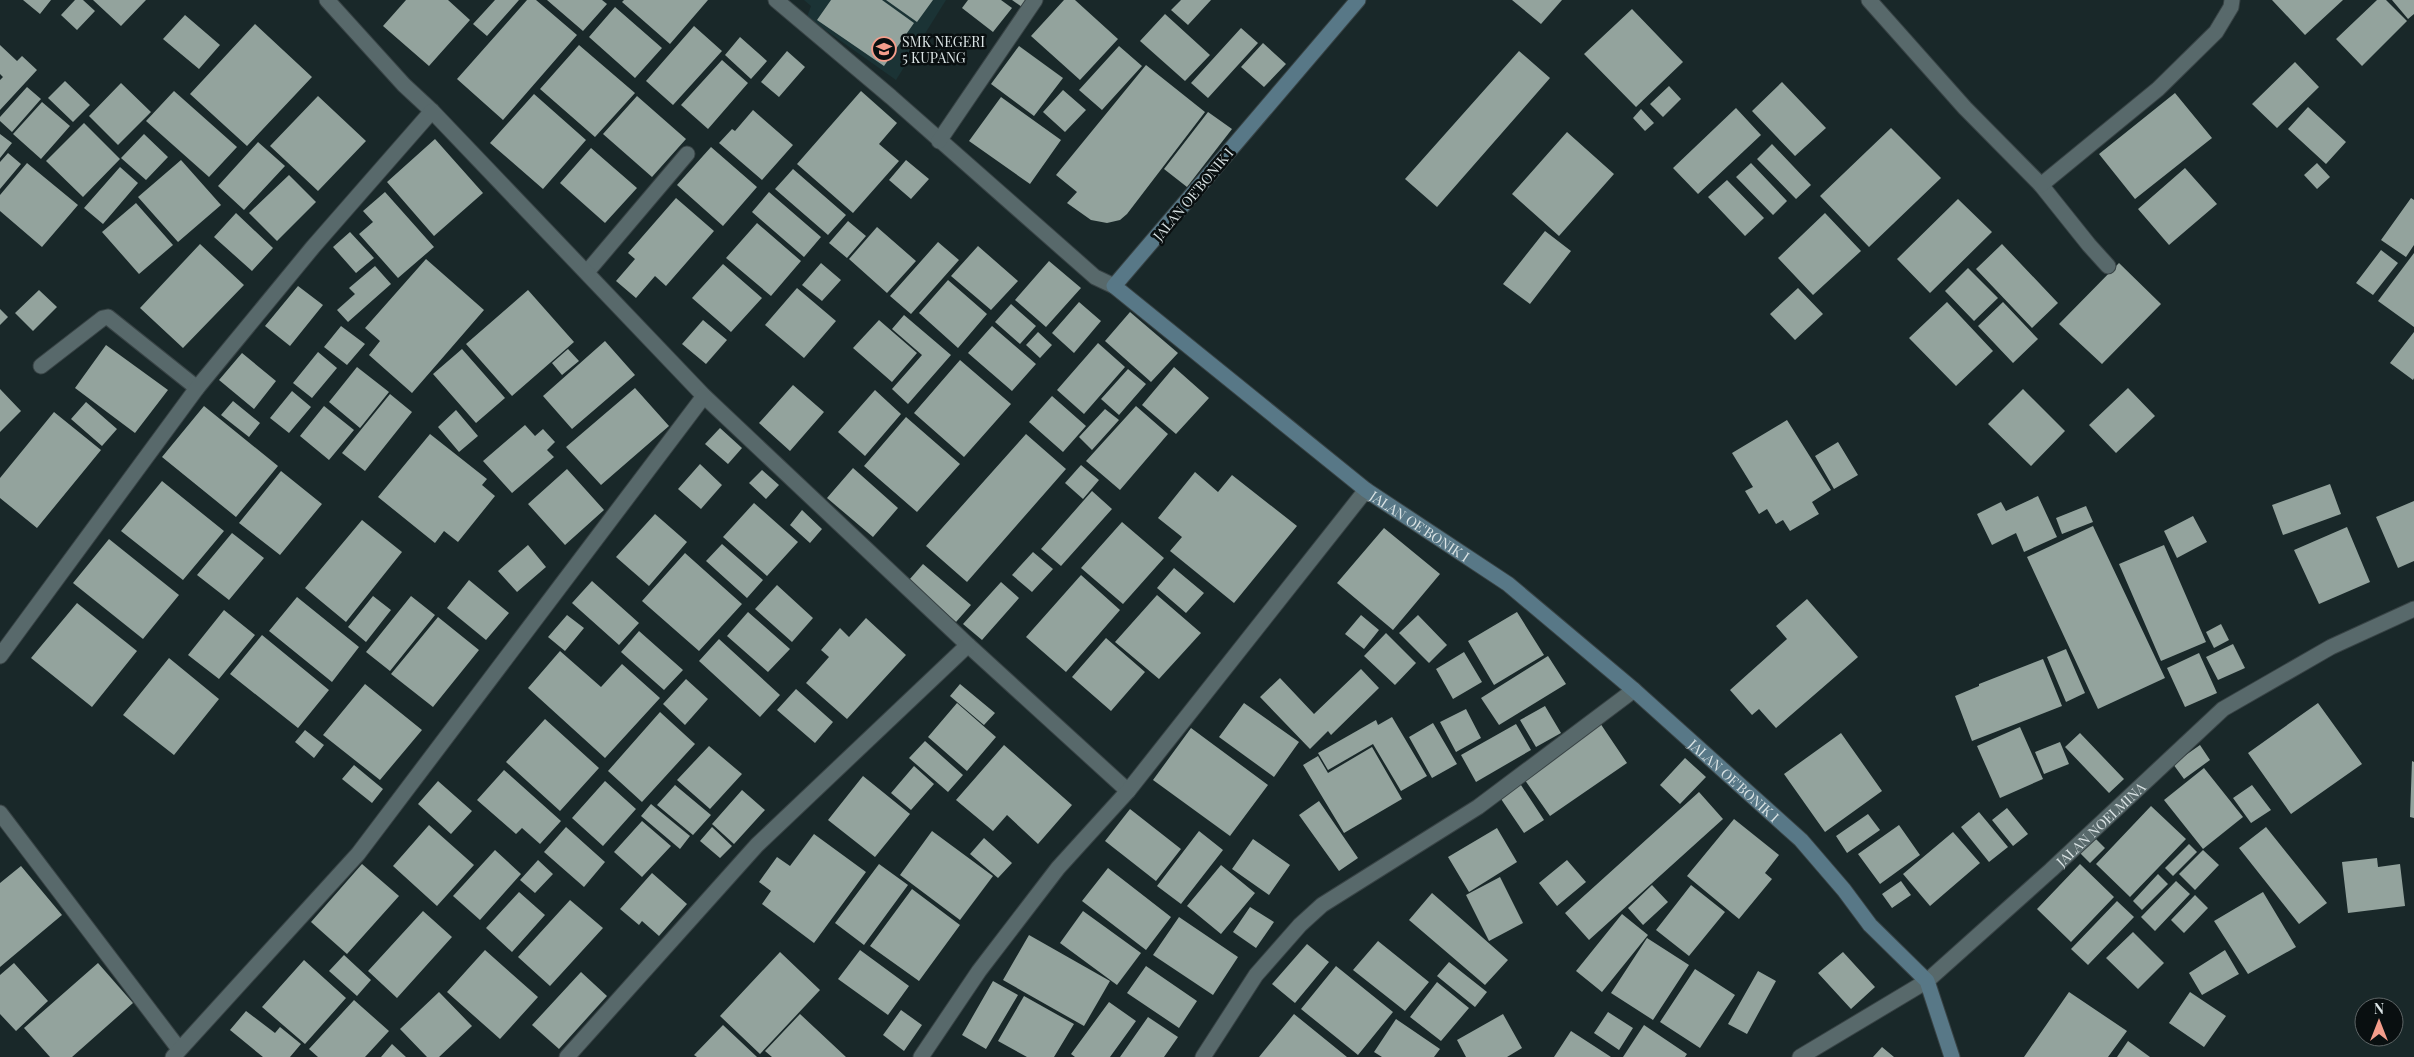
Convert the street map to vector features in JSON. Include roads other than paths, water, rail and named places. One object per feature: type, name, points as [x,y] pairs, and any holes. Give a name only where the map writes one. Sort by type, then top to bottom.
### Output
[{"type":"street","points":[[327,0],[404,84],[587,272],[704,396],[968,645],[1128,791]]},
{"type":"street","points":[[776,0],[890,97],[1095,277],[1114,286]]},
{"type":"street","points":[[939,141],[1035,0]]},
{"type":"street","name":"JALAN OE'BONIK I","points":[[1358,0],[1114,286],[1366,490],[1508,584],[1634,690],[1801,840],[1844,890],[1870,925],[1927,981],[1952,1057]]},
{"type":"street","points":[[1869,0],[1966,108],[2042,185],[2108,266]]},
{"type":"street","points":[[2042,185],[2158,89],[2216,32],[2232,0]]},
{"type":"street","points":[[0,656],[198,388],[313,247],[432,111]]},
{"type":"street","points":[[587,272],[687,154]]},
{"type":"street","points":[[41,366],[103,318],[108,317],[198,388]]},
{"type":"street","points":[[0,813],[176,1053],[358,854],[704,396]]},
{"type":"street","points":[[921,1057],[979,971],[1058,868],[1128,791],[1366,490]]},
{"type":"street","name":"JALAN NOELMINA","points":[[1800,1057],[1927,981],[2051,870],[2223,709],[2331,647],[2414,608]]},
{"type":"street","points":[[567,1057],[757,845],[841,763],[968,645]]},
{"type":"street","points":[[1203,1057],[1256,975],[1300,925],[1322,905],[1478,808],[1634,690]]},
{"type":"place","name":"SMK NEGERI 5 KUPANG","points":[[884,49]]}]
